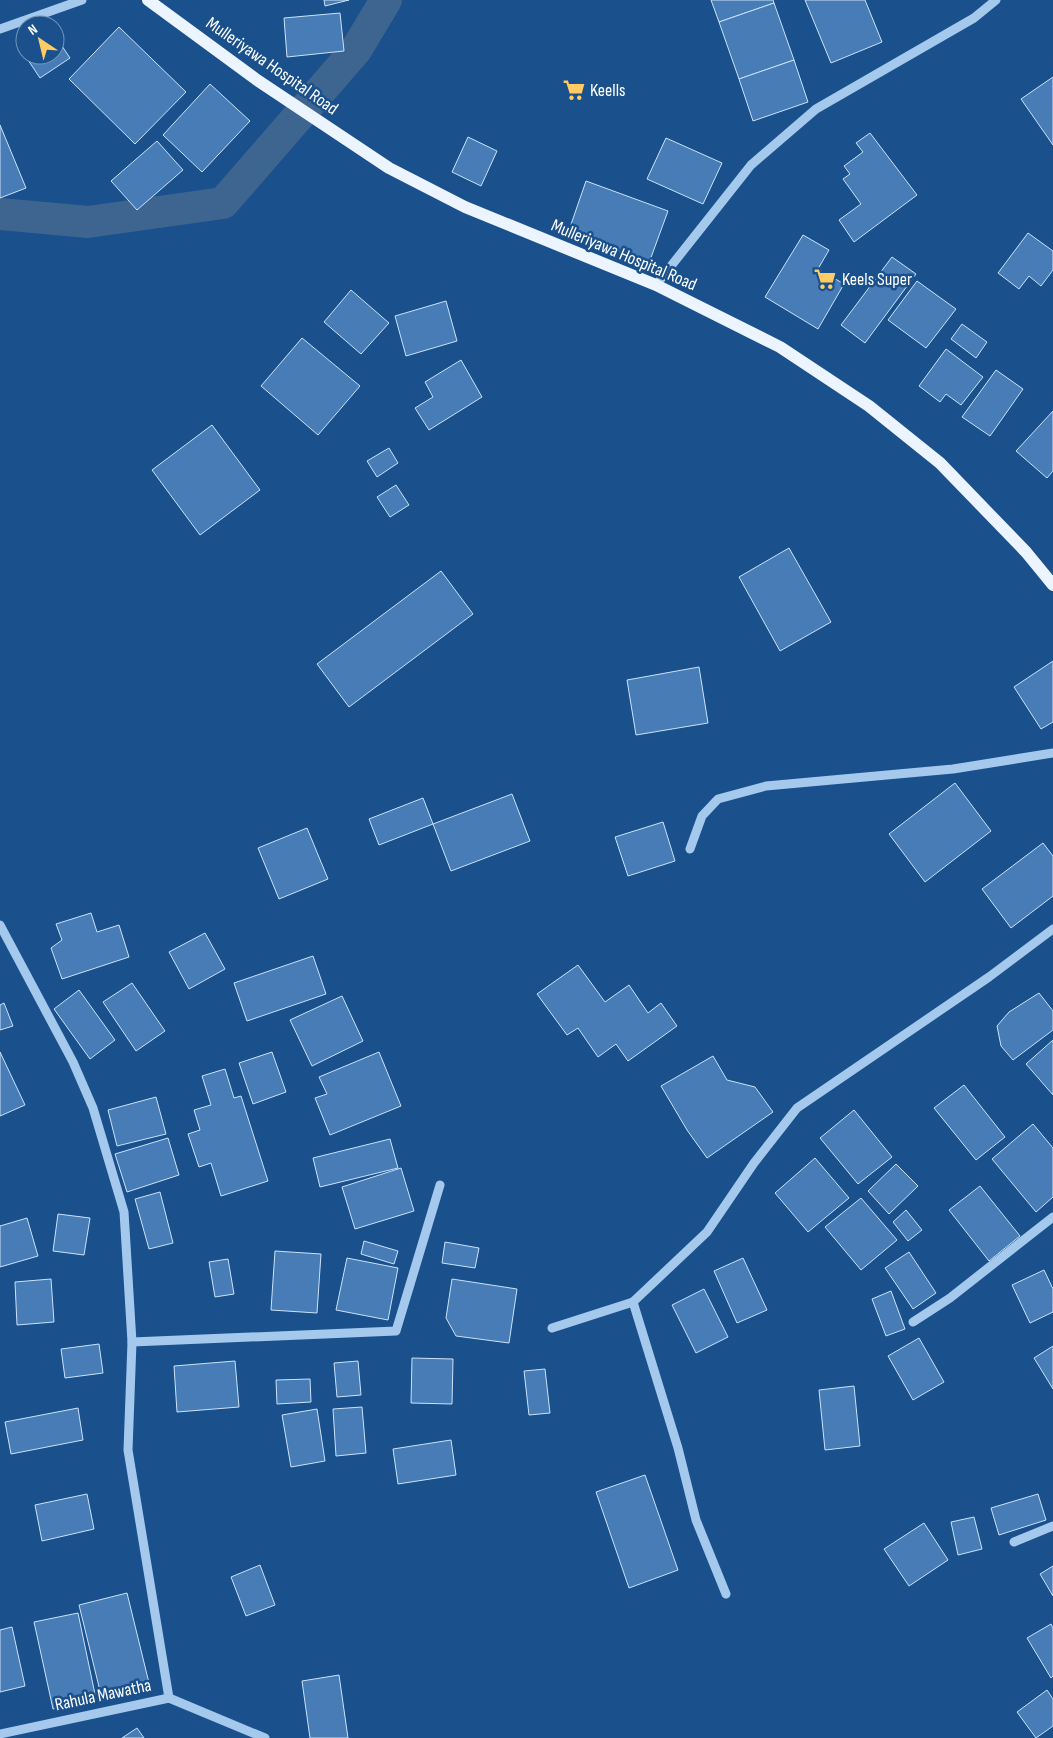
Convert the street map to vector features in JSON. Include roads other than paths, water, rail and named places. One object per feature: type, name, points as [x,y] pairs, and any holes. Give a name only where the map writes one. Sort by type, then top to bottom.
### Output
[{"type":"main road","name":"Mulleriyawa Hospital Road","points":[[148,0],[257,80],[390,168],[466,207],[656,284],[780,347],[869,406],[940,463],[1026,552],[1053,585]]},
{"type":"street","points":[[0,29],[82,0]]},
{"type":"street","points":[[656,284],[751,165],[809,116],[824,104],[974,18],[996,0]]},
{"type":"street","points":[[690,849],[702,816],[718,799],[766,786],[953,769],[1053,753]]},
{"type":"street","points":[[0,925],[73,1062],[93,1108],[124,1212],[132,1342],[128,1450],[169,1698]]},
{"type":"street","points":[[552,1328],[633,1302],[707,1232],[754,1163],[797,1108],[989,976],[1053,929]]},
{"type":"street","points":[[132,1342],[396,1331],[440,1185]]},
{"type":"street","points":[[912,1322],[950,1298],[1053,1217]]},
{"type":"street","points":[[633,1302],[678,1448],[696,1520],[726,1594]]},
{"type":"street","points":[[1014,1542],[1053,1526]]},
{"type":"street","name":"Rahula Mawatha","points":[[0,1734],[169,1698],[265,1738]]},
{"type":"waterway","points":[[0,214],[88,222],[223,203],[356,50],[386,0]]},
{"type":"place","name":"Keells","points":[[574,90]]},
{"type":"place","name":"Keels Super","points":[[825,279]]}]
